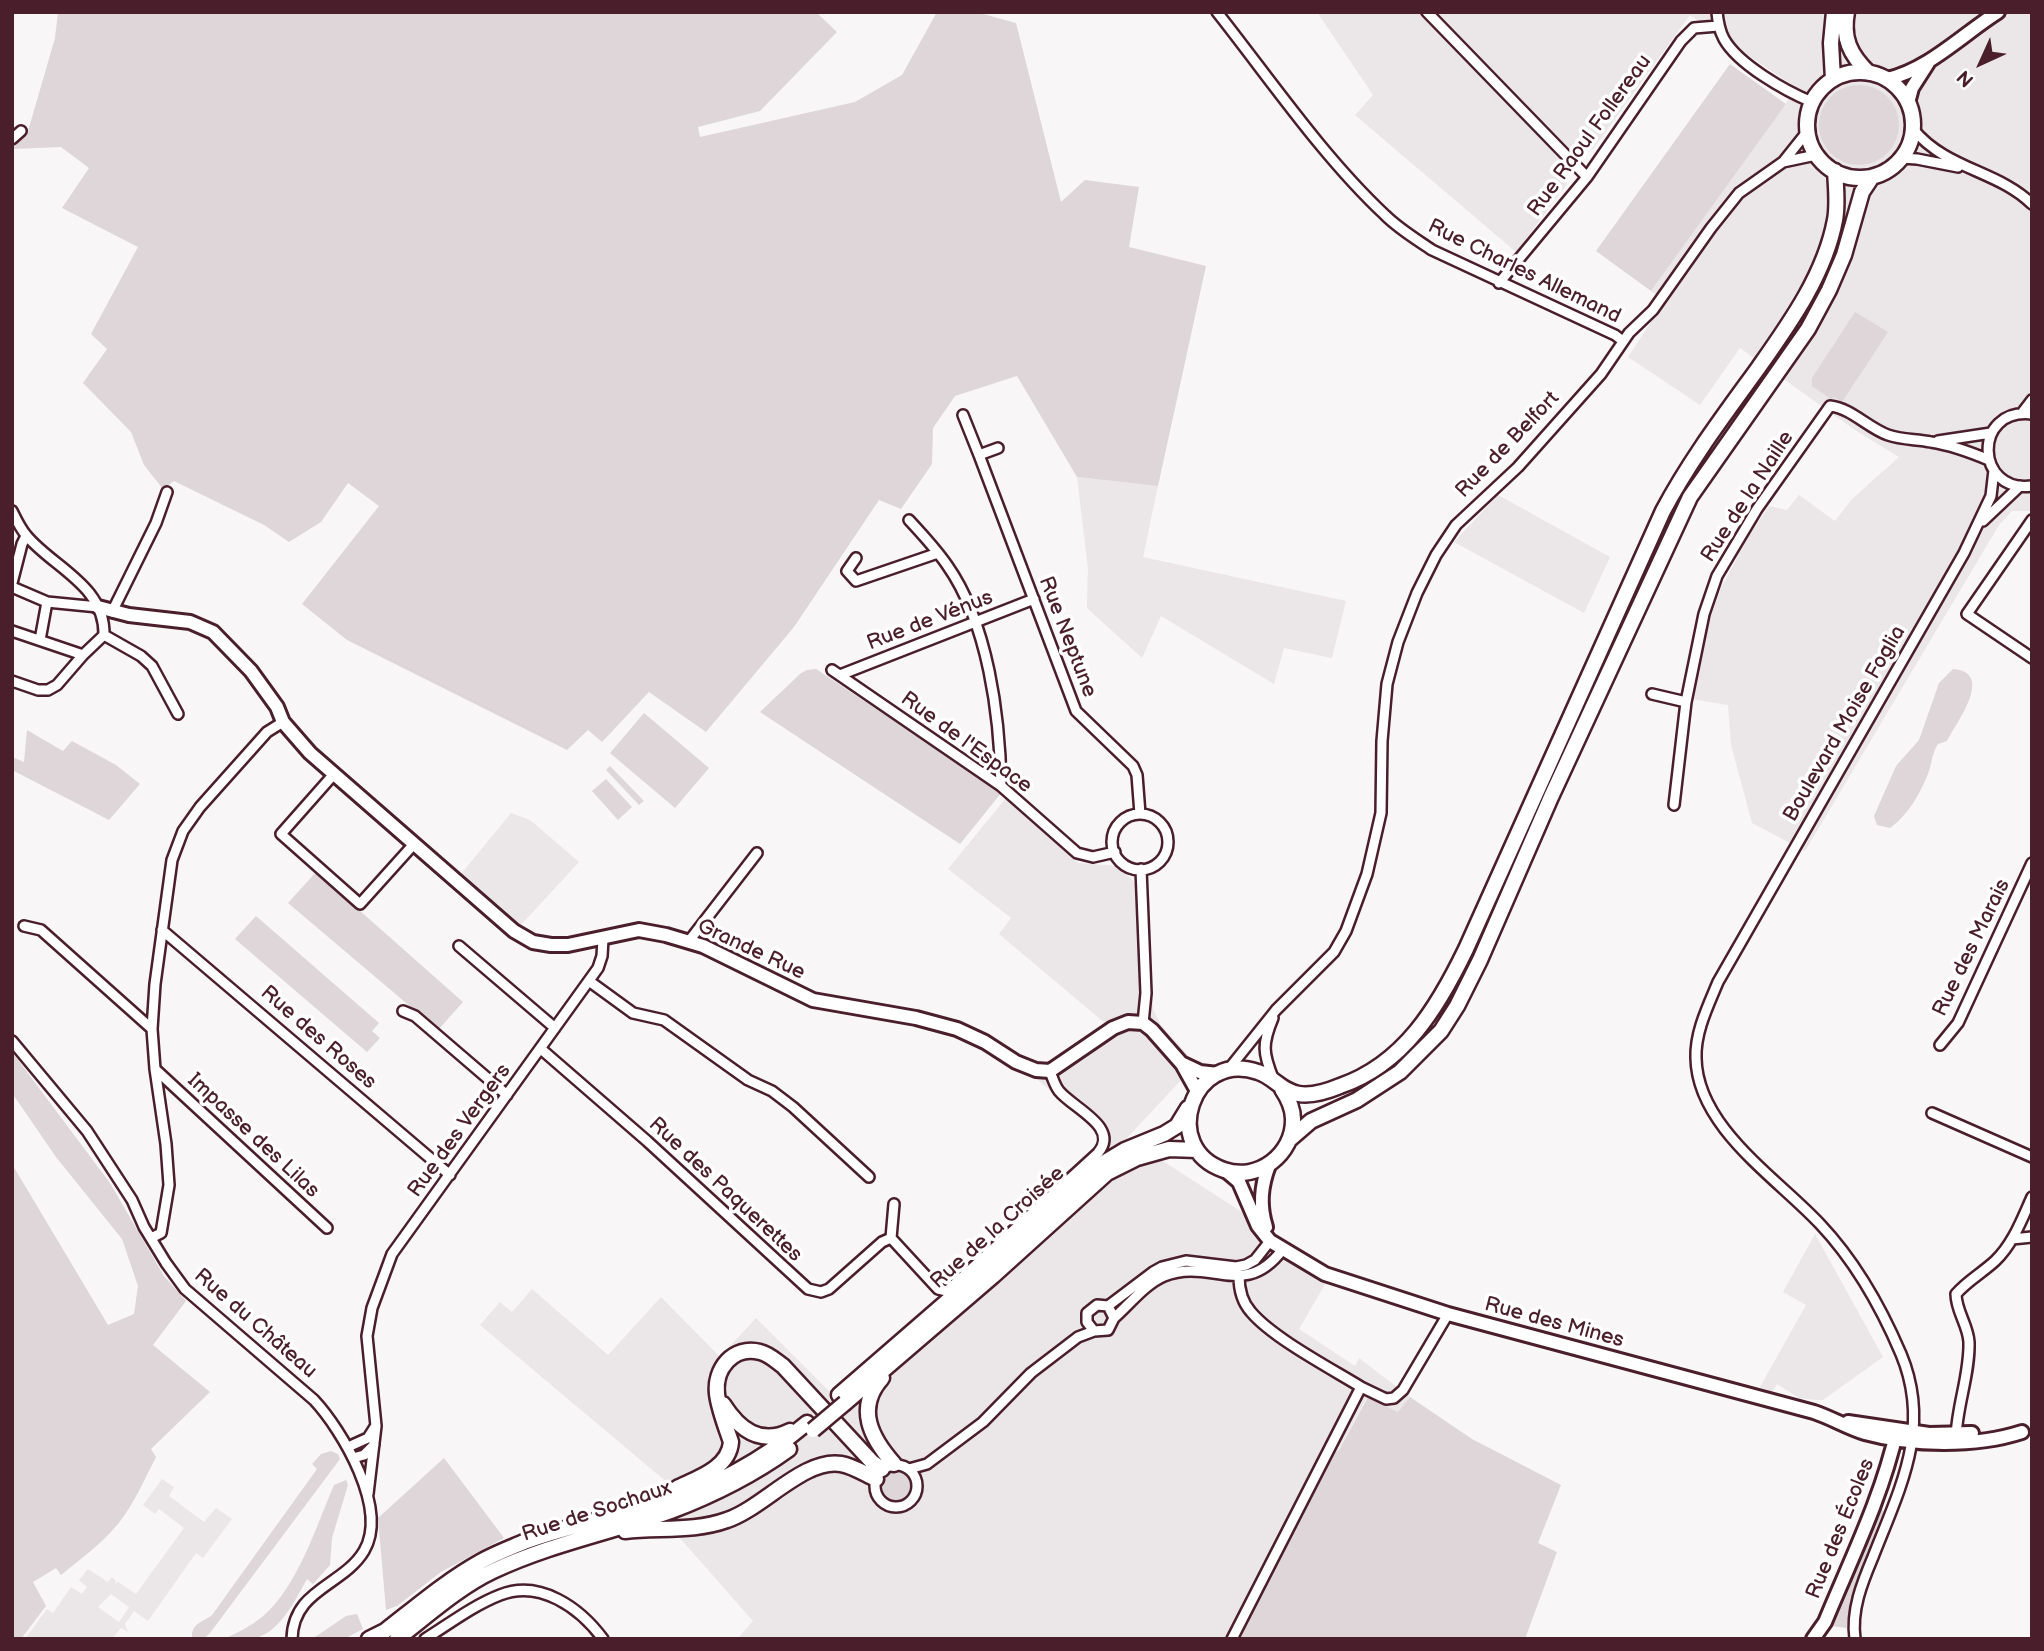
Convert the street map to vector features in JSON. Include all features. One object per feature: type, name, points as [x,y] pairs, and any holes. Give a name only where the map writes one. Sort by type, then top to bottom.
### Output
[{"type":"main road","points":[[1833,79],[1831,43],[1834,12]]},
{"type":"main road","points":[[1847,12],[1844,26],[1847,44],[1856,61],[1869,73]]},
{"type":"main road","points":[[1869,73],[1887,79],[1899,89],[1908,103],[1913,129],[1907,150],[1893,167],[1872,177],[1859,178],[1835,172],[1816,155],[1807,132],[1807,118],[1812,102],[1833,79],[1845,74],[1869,73]]},
{"type":"main road","points":[[1835,172],[1835,220],[1828,247],[1816,274],[1786,329],[1690,463],[1663,510],[1466,949],[1438,1003],[1420,1029],[1398,1051],[1376,1069],[1353,1082],[1306,1095],[1278,1084],[1252,1069],[1223,1072],[1194,1097],[1188,1119],[1190,1135],[1205,1159],[1226,1171],[1249,1173],[1269,1165],[1280,1156],[1289,1141],[1311,1121],[1357,1100],[1401,1072],[1441,1031],[1480,960],[1551,797],[1690,497],[1808,329],[1829,290],[1862,192],[1872,177]]},
{"type":"main road","points":[[1278,1084],[1290,1103],[1293,1118],[1289,1141]]},
{"type":"main road","name":"Rue de la Croisée","points":[[842,1399],[1100,1165],[1177,1126],[1194,1097]]},
{"type":"main road","points":[[717,1394],[740,1427],[752,1433],[783,1435],[810,1426],[904,1353],[1107,1173],[1137,1158],[1169,1149],[1197,1150]]},
{"type":"main road","points":[[597,1527],[717,1467],[730,1450],[731,1442],[717,1394],[717,1378],[721,1366],[731,1357],[749,1351],[769,1355],[783,1366],[872,1462],[884,1471]]},
{"type":"main road","points":[[884,1471],[880,1447],[871,1432],[868,1413],[870,1398],[877,1383],[904,1353]]},
{"type":"main road","name":"Rue de Sochaux","points":[[397,1639],[490,1572],[597,1527],[683,1496],[744,1466],[810,1426]]},
{"type":"main road","name":"Rue de Sochaux","points":[[369,1639],[385,1631],[481,1561],[527,1541],[671,1511],[721,1490],[765,1466],[810,1426]]},
{"type":"main road","points":[[597,1527],[702,1527],[727,1520],[753,1508],[821,1464],[884,1471]]},
{"type":"street","name":"Rue Charles Allemand","points":[[1217,12],[1331,156],[1385,215],[1432,250],[1623,341]]},
{"type":"street","points":[[1427,12],[1587,177]]},
{"type":"street","points":[[1717,12],[1718,26],[1724,40],[1743,60],[1785,89],[1812,102]]},
{"type":"street","points":[[1887,79],[1900,76],[1930,59],[1998,12]]},
{"type":"street","name":"Rue Raoul Follereau","points":[[1499,283],[1587,177],[1681,41],[1694,28],[1718,26]]},
{"type":"street","points":[[1908,103],[1912,88],[1930,59]]},
{"type":"street","points":[[1913,129],[1923,142],[1935,150],[1968,169],[2008,186],[2032,204]]},
{"type":"street","points":[[12,139],[21,131]]},
{"type":"street","name":"Rue de Belfort","points":[[1276,1010],[1334,952],[1346,931],[1367,874],[1381,813],[1382,741],[1387,684],[1398,642],[1417,593],[1436,555],[1457,525],[1518,467],[1584,394],[1613,359],[1629,333],[1653,310],[1739,193],[1783,162],[1807,132]]},
{"type":"street","name":"Rue de Belfort","points":[[1783,162],[1816,155]]},
{"type":"street","points":[[1901,158],[1968,169]]},
{"type":"street","points":[[2032,400],[2027,414],[2004,419],[1991,433],[1987,451],[1993,470],[2009,484],[2032,486]]},
{"type":"street","name":"Rue de la Naille","points":[[1674,805],[1686,702],[1704,614],[1717,576],[1757,509],[1830,406],[1842,409],[1868,427],[1890,436],[1933,442]]},
{"type":"street","name":"Rue Neptune","points":[[963,415],[1076,711],[1133,766],[1137,775],[1140,814]]},
{"type":"street","points":[[1933,442],[1991,433]]},
{"type":"street","points":[[1933,442],[1989,460]]},
{"type":"street","points":[[979,455],[998,448]]},
{"type":"street","name":"Boulevard Moise Foglia","points":[[1854,1639],[1855,1610],[1864,1579],[1905,1477],[1915,1416],[1912,1388],[1901,1355],[1852,1262],[1821,1224],[1733,1139],[1712,1112],[1702,1088],[1696,1059],[1698,1038],[1718,982],[1979,524],[1991,496],[1993,470]]},
{"type":"street","name":"Boulevard Moise Foglia","points":[[1979,524],[2020,486]]},
{"type":"street","points":[[112,612],[156,523],[167,492]]},
{"type":"street","points":[[12,511],[26,536],[79,582],[98,607],[104,626],[104,635],[57,685],[48,690],[38,690],[12,681]]},
{"type":"street","points":[[909,520],[949,567],[976,622],[997,713],[1000,786]]},
{"type":"street","points":[[2032,520],[1967,614],[2032,658]]},
{"type":"street","points":[[26,536],[12,585],[47,602],[98,607]]},
{"type":"street","points":[[856,558],[847,571],[856,581],[938,553]]},
{"type":"street","name":"Rue de Vénus","points":[[836,673],[1034,600]]},
{"type":"street","points":[[40,640],[47,602]]},
{"type":"street","name":"Grande Rue","points":[[98,607],[112,612],[190,622],[213,632],[263,686],[293,737],[514,932],[533,942],[568,945],[639,930],[689,941],[813,1000],[936,1023],[985,1042],[1016,1062],[1036,1070],[1049,1071]]},
{"type":"street","points":[[12,631],[83,655]]},
{"type":"street","points":[[104,635],[141,656],[152,666],[178,714]]},
{"type":"street","name":"Rue de l'Espace","points":[[836,673],[1000,786],[1077,853],[1093,857],[1115,852]]},
{"type":"street","points":[[1652,694],[1686,702]]},
{"type":"street","points":[[151,1238],[161,1233],[169,1185],[152,1030],[172,860],[183,831],[200,807],[267,732],[283,722]]},
{"type":"street","points":[[334,774],[281,834],[360,904],[414,844]]},
{"type":"street","points":[[1140,814],[1158,820],[1167,837],[1164,855],[1150,867],[1141,869],[1127,866],[1115,852],[1113,837],[1119,823],[1140,814]]},
{"type":"street","points":[[689,941],[757,853]]},
{"type":"street","name":"Rue des Marais","points":[[1940,1045],[1958,1023],[2032,863]]},
{"type":"street","points":[[1141,869],[1146,993],[1143,1023]]},
{"type":"street","points":[[24,926],[41,930],[152,1030]]},
{"type":"street","name":"Rue des Roses","points":[[162,930],[450,1175]]},
{"type":"street","name":"Rue des Vergers","points":[[368,1497],[376,1426],[367,1336],[372,1308],[392,1254],[589,981],[602,956],[603,939]]},
{"type":"street","points":[[459,946],[555,1028]]},
{"type":"street","points":[[589,981],[633,1013],[664,1020],[748,1080],[772,1091],[869,1177]]},
{"type":"street","points":[[1276,1010],[1264,1040],[1265,1058],[1278,1084]]},
{"type":"street","points":[[1182,1064],[1200,1072],[1223,1072],[1276,1010]]},
{"type":"street","points":[[402,1011],[415,1016],[508,1095]]},
{"type":"street","points":[[894,1204],[891,1238],[938,1289],[947,1292],[1104,1146],[1106,1137],[1101,1128],[1058,1090],[1049,1071],[1113,1028],[1128,1022],[1143,1023],[1182,1064],[1194,1097]]},
{"type":"street","name":"Rue du Château","points":[[12,1041],[86,1131],[132,1200],[151,1238],[185,1289],[314,1400],[327,1414],[348,1447],[368,1497],[370,1517],[364,1550],[340,1574],[312,1594],[294,1620],[292,1639]]},
{"type":"street","name":"Rue des Paquerettes","points":[[541,1049],[647,1141],[808,1289],[821,1292],[829,1289],[882,1242],[891,1238]]},
{"type":"street","name":"Impasse des Lilas","points":[[155,1069],[327,1228]]},
{"type":"street","points":[[1932,1113],[2032,1157]]},
{"type":"street","points":[[1078,1337],[1087,1322],[1087,1313],[1093,1306],[1108,1306],[1163,1267],[1186,1261],[1236,1267],[1255,1261],[1270,1241],[1262,1217],[1261,1201],[1269,1165]]},
{"type":"street","name":"Rue des Mines","points":[[1226,1171],[1238,1182],[1258,1226],[1270,1241],[1325,1274],[1448,1314],[1896,1435],[2008,1437],[2027,1432]]},
{"type":"street","points":[[1956,1438],[1969,1342],[1956,1304],[1956,1294],[1995,1261],[2012,1239],[2032,1197]]},
{"type":"street","points":[[2012,1239],[2032,1237]]},
{"type":"street","points":[[927,1464],[911,1501],[898,1507],[881,1501],[875,1491],[884,1471],[927,1464],[983,1422],[1031,1373],[1078,1337],[1094,1331],[1108,1330],[1114,1318],[1162,1277],[1181,1272],[1239,1276],[1256,1274],[1272,1263],[1283,1250]]},
{"type":"street","points":[[1239,1276],[1241,1296],[1252,1314],[1285,1339],[1361,1387],[1386,1399],[1394,1398],[1403,1390],[1448,1314]]},
{"type":"street","points":[[1108,1306],[1114,1318]]},
{"type":"street","points":[[1087,1322],[1094,1331]]},
{"type":"street","points":[[1232,1639],[1361,1387]]},
{"type":"street","points":[[348,1447],[368,1438],[376,1426]]},
{"type":"street","name":"Rue des Écoles","points":[[1817,1637],[1881,1486],[1896,1435]]},
{"type":"street","points":[[353,1458],[364,1455],[375,1445]]},
{"type":"street","points":[[909,1469],[917,1482]]},
{"type":"street","points":[[425,1639],[471,1609],[502,1594],[523,1591],[545,1593],[561,1600],[579,1613],[603,1639]]},
{"type":"shaded area","points":[[58,12],[816,12],[837,32],[760,111],[698,127],[700,137],[855,102],[902,75],[937,12],[976,12],[1016,23],[1061,202],[1085,180],[1139,187],[1129,247],[1206,266],[1158,486],[1077,477],[1017,376],[955,396],[933,428],[932,464],[901,509],[879,500],[794,627],[706,732],[649,692],[602,742],[588,730],[567,750],[347,640],[302,604],[379,506],[348,483],[321,522],[289,542],[264,525],[174,481],[163,489],[144,465],[131,432],[83,383],[107,349],[91,334],[138,247],[62,208],[89,168],[61,147],[12,149],[28,131],[55,38]]},
{"type":"shaded area","points":[[1317,12],[2032,12],[2032,511],[2012,511],[1999,525],[1805,851],[1752,823],[1731,745],[1728,705],[1691,699],[1704,636],[1721,588],[1749,536],[1769,506],[1787,510],[1799,495],[1835,521],[1852,499],[1899,457],[1855,430],[1740,348],[1700,405],[1628,357],[1665,301],[1651,291],[1786,104],[1793,86],[1690,15],[1593,149],[1584,153],[1574,151],[1563,162],[1568,172],[1567,184],[1516,252],[1355,115],[1373,95]]},
{"type":"shaded area","points":[[1730,64],[1786,104],[1651,291],[1596,251]]},
{"type":"shaded area","points":[[1859,85],[1874,88],[1887,97],[1896,110],[1899,125],[1896,140],[1887,153],[1874,162],[1859,165],[1844,162],[1831,153],[1822,140],[1819,125],[1822,110],[1831,97],[1844,88]]},
{"type":"shaded area","points":[[1855,312],[1888,332],[1842,402],[1834,397],[1831,399],[1812,386],[1812,378]]},
{"type":"shaded area","points":[[1077,477],[1158,486],[1143,557],[1346,601],[1332,658],[1284,648],[1274,684],[1161,616],[1142,658],[1087,608],[1088,569]]},
{"type":"shaded area","points":[[1498,495],[1610,557],[1584,613],[1454,542]]},
{"type":"shaded area","points":[[816,669],[1002,792],[960,844],[760,712],[801,673]]},
{"type":"shaded area","points":[[1953,669],[1965,672],[1971,679],[1970,699],[1947,741],[1936,747],[1926,779],[1908,810],[1890,828],[1877,825],[1874,816],[1896,766],[1919,740],[1939,683]]},
{"type":"shaded area","points":[[644,713],[709,768],[675,808],[610,753]]},
{"type":"shaded area","points":[[27,730],[63,751],[72,741],[116,765],[140,784],[109,820],[12,770],[12,757],[24,762]]},
{"type":"shaded area","points":[[610,766],[644,801],[639,805],[606,770]]},
{"type":"shaded area","points":[[606,779],[632,807],[618,820],[592,791]]},
{"type":"shaded area","points":[[1006,798],[1078,863],[1117,866],[1149,895],[1153,1009],[1161,1025],[1196,1064],[1127,1138],[1334,1269],[1299,1329],[1355,1366],[1359,1358],[1410,1397],[1398,1412],[1367,1397],[1338,1451],[1331,1454],[1237,1639],[737,1639],[753,1621],[679,1537],[669,1484],[480,1325],[500,1302],[512,1312],[532,1289],[608,1355],[661,1297],[720,1357],[756,1318],[832,1394],[1109,1140],[1033,1076],[1106,1024],[999,934],[1011,918],[948,869]]},
{"type":"shaded area","points":[[511,813],[530,820],[579,862],[520,926],[461,874]]},
{"type":"shaded area","points":[[316,872],[463,1002],[438,1030],[288,903]]},
{"type":"shaded area","points":[[256,916],[379,1023],[372,1031],[380,1038],[367,1052],[235,939]]},
{"type":"shaded area","points":[[12,1052],[110,1183],[164,1276],[186,1301],[153,1345],[210,1392],[151,1449],[156,1457],[139,1492],[118,1524],[91,1551],[61,1575],[56,1568],[33,1582],[46,1606],[21,1639],[12,1639],[12,1164],[108,1325],[134,1314],[138,1286],[122,1239],[56,1157],[12,1093]]},
{"type":"shaded area","points":[[1815,1234],[1883,1357],[1823,1400],[1799,1398],[1777,1384],[1772,1392],[1760,1387],[1806,1305],[1783,1292]]},
{"type":"shaded area","points":[[1368,1397],[1398,1412],[1410,1397],[1472,1439],[1561,1485],[1538,1543],[1557,1552],[1525,1639],[1237,1639],[1331,1454],[1339,1450]]},
{"type":"shaded area","points":[[331,1451],[338,1454],[340,1459],[210,1633],[204,1639],[192,1638],[195,1626],[212,1615],[317,1469],[312,1464],[321,1454]]},
{"type":"shaded area","points":[[444,1458],[504,1538],[441,1572],[397,1606],[386,1610],[378,1518]]},
{"type":"shaded area","points":[[896,1472],[906,1476],[910,1486],[906,1496],[896,1500],[886,1496],[882,1486],[886,1476]]},
{"type":"shaded area","points":[[162,1479],[174,1487],[169,1496],[204,1522],[216,1508],[232,1519],[203,1558],[196,1553],[148,1621],[134,1611],[125,1624],[128,1632],[121,1628],[112,1639],[25,1639],[47,1609],[53,1613],[71,1587],[82,1594],[87,1587],[79,1580],[88,1569],[108,1582],[112,1577],[116,1581],[115,1584],[118,1582],[136,1594],[184,1528],[159,1509],[155,1514],[143,1505]],"holes":[[[111,1594],[129,1607],[119,1622],[98,1607]]]},
{"type":"shaded area","points":[[346,1480],[348,1485],[332,1538],[330,1565],[313,1584],[307,1579],[286,1615],[271,1630],[252,1639],[224,1639],[262,1617],[274,1605],[304,1556],[334,1485]]},
{"type":"shaded area","points":[[1879,1508],[1884,1511],[1853,1592],[1847,1628],[1831,1626]]},
{"type":"shaded area","points":[[357,1614],[363,1629],[344,1639],[312,1639],[346,1616]]}]
